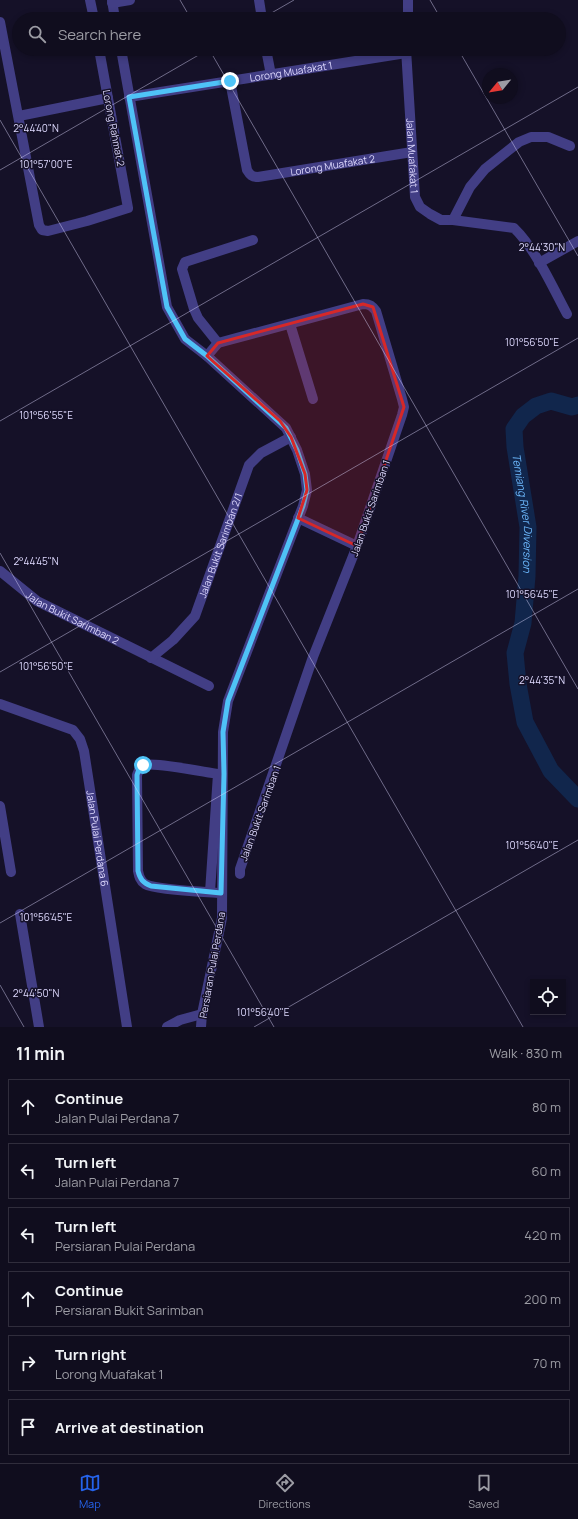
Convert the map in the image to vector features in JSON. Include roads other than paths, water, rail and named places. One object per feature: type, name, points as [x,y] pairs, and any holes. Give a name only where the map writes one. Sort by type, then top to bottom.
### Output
[{"type":"street","points":[[90,0],[93,12]]},
{"type":"street","points":[[114,12],[112,2],[130,0]]},
{"type":"street","points":[[259,0],[261,12]]},
{"type":"street","points":[[408,0],[408,12]]},
{"type":"street","points":[[0,22],[2,53],[19,116],[108,98]]},
{"type":"street","name":"Lorong Rahmat 2","points":[[19,116],[39,225],[42,230],[48,231],[128,208],[100,56]]},
{"type":"street","name":"Persiaran Pulai Perdana","points":[[121,56],[167,307],[185,339],[207,356],[286,428],[305,474],[307,490],[298,518],[228,701],[223,732],[224,774],[221,893],[222,918],[202,1014],[201,1027]]},
{"type":"street","points":[[267,56],[270,75]]},
{"type":"street","name":"Lorong Muafakat 1","points":[[129,97],[270,75],[378,56]]},
{"type":"street","name":"Jalan Muafakat 1","points":[[406,56],[414,197],[420,207],[441,220],[453,220],[514,228],[521,235],[539,263],[567,314]]},
{"type":"street","name":"Lorong Muafakat 2","points":[[230,81],[247,170],[253,177],[412,152]]},
{"type":"street","points":[[453,220],[470,187],[485,169],[519,142],[531,138],[548,137],[570,146]]},
{"type":"street","points":[[207,356],[218,343],[198,318],[182,269],[183,265],[185,262],[253,240]]},
{"type":"street","points":[[539,263],[578,241]]},
{"type":"street","name":"Jalan Bukit Sarimban 1","points":[[218,343],[363,304],[368,304],[376,311],[404,407],[357,546],[313,657],[240,869],[240,874]]},
{"type":"street","points":[[290,324],[313,399]]},
{"type":"street","name":"Jalan Bukit Sarimban 2/1","points":[[151,658],[173,640],[195,616],[250,465],[261,453],[291,438]]},
{"type":"street","points":[[298,518],[357,546]]},
{"type":"street","name":"Jalan Bukit Sarimban 2","points":[[0,571],[37,601],[209,686]]},
{"type":"street","name":"Jalan Pulai Perdana 6","points":[[0,704],[73,730],[80,739],[84,751],[127,1027]]},
{"type":"street","points":[[210,892],[218,774],[176,767],[148,764],[143,765],[139,769],[137,775],[139,878],[144,884],[151,886],[210,892],[221,893]]},
{"type":"street","points":[[0,806],[11,872]]},
{"type":"street","points":[[20,914],[39,1027]]},
{"type":"street","points":[[167,1027],[180,1020],[202,1014]]},
{"type":"waterway","name":"Temiang River Diversion","points":[[578,405],[572,407],[551,401],[536,406],[523,416],[514,429],[515,447],[528,527],[527,576],[523,623],[515,653],[518,684],[525,722],[551,771],[578,799]]}]
